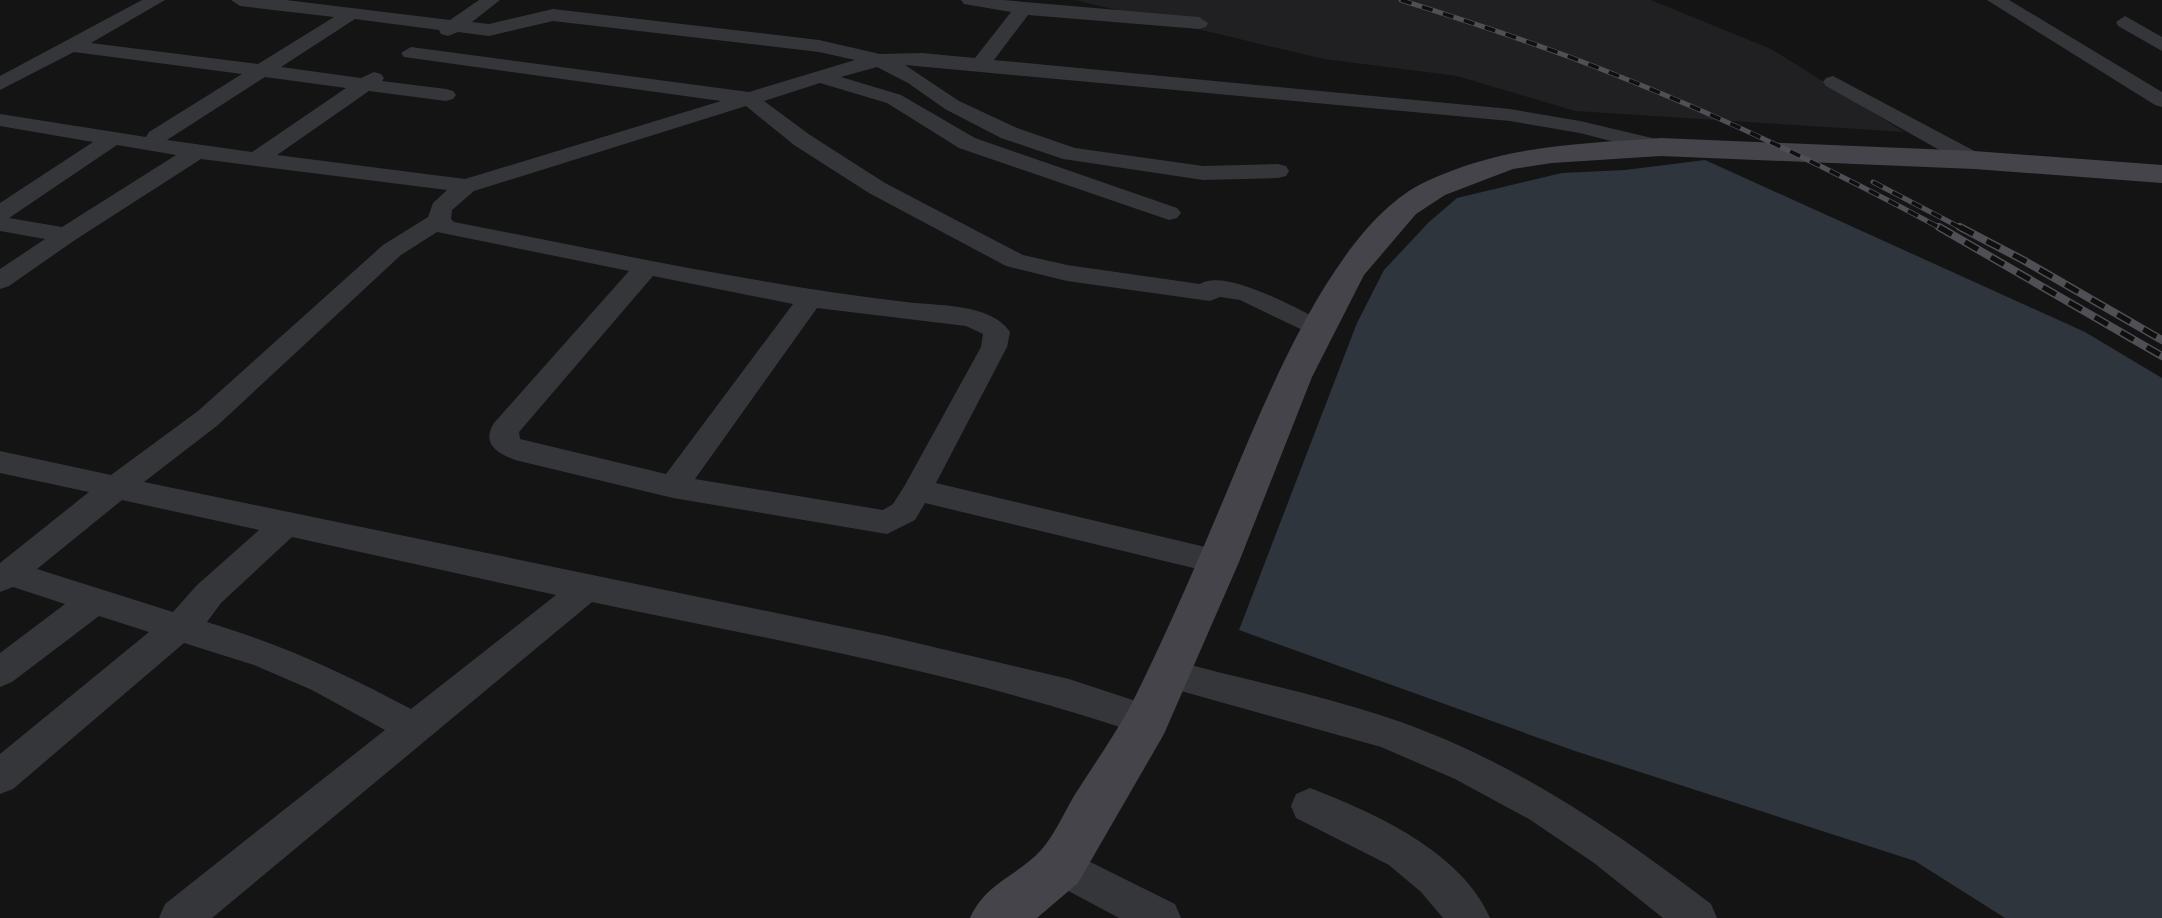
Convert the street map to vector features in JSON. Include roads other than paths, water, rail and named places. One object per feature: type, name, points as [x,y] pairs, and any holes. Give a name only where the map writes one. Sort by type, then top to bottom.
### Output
[{"type":"main road","points":[[998,918],[1060,866],[1147,720],[1218,562],[1294,377],[1348,274],[1405,208],[1434,189],[1507,161],[1552,154],[1661,147],[1974,160],[2162,174]]},
{"type":"street","points":[[0,84],[156,0]]},
{"type":"street","points":[[240,0],[489,30],[553,15],[819,46],[880,60],[915,79],[952,105],[1009,133],[1071,154],[1203,173],[1278,171]]},
{"type":"street","points":[[371,16],[396,0]]},
{"type":"street","points":[[257,159],[491,0]]},
{"type":"street","points":[[970,0],[1023,9],[1199,23]]},
{"type":"street","points":[[1996,0],[2162,101]]},
{"type":"street","points":[[981,63],[1023,9]]},
{"type":"street","points":[[157,138],[261,69],[351,14]]},
{"type":"street","points":[[2125,22],[2162,45]]},
{"type":"street","points":[[71,46],[446,94]]},
{"type":"street","points":[[411,53],[748,98],[802,140],[877,188],[1015,261],[1068,273],[1247,294],[1317,329]]},
{"type":"street","points":[[5,576],[208,418],[400,244],[439,220],[441,208],[466,186],[880,60],[922,59],[981,63],[1510,115],[1580,127],[1661,147]]},
{"type":"street","points":[[839,71],[894,99],[967,143],[1169,213]]},
{"type":"street","points":[[1833,82],[1974,160]]},
{"type":"street","points":[[0,120],[197,152],[466,186]]},
{"type":"street","points":[[0,214],[113,138]]},
{"type":"street","points":[[0,281],[66,235],[197,152]]},
{"type":"street","points":[[439,220],[446,228],[810,299],[968,318],[988,324],[998,332],[994,347],[917,490],[904,512],[887,522],[673,487],[525,453],[506,445],[503,430],[646,268]]},
{"type":"street","points":[[0,224],[66,235]]},
{"type":"street","points":[[673,487],[810,299]]},
{"type":"street","points":[[0,462],[764,627],[887,650],[1069,694],[1147,720]]},
{"type":"street","points":[[917,490],[1218,562]]},
{"type":"street","points":[[0,777],[180,626],[209,594],[287,523]]},
{"type":"street","points":[[5,576],[180,626],[264,654],[324,680],[414,728]]},
{"type":"street","points":[[180,918],[587,588]]},
{"type":"street","points":[[0,672],[93,601]]},
{"type":"street","points":[[1168,674],[1387,733],[1468,767],[1543,807],[1608,850],[1696,918]]},
{"type":"street","points":[[1310,806],[1403,852],[1435,878],[1469,918]]},
{"type":"street","points":[[1060,866],[1160,918]]},
{"type":"railway","points":[[1401,0],[1533,44],[1654,90],[1779,146],[1942,229]]},
{"type":"railway","points":[[1873,182],[1963,229]]},
{"type":"railway","points":[[1939,227],[2162,356]]},
{"type":"railway","points":[[1960,227],[2162,340]]}]
